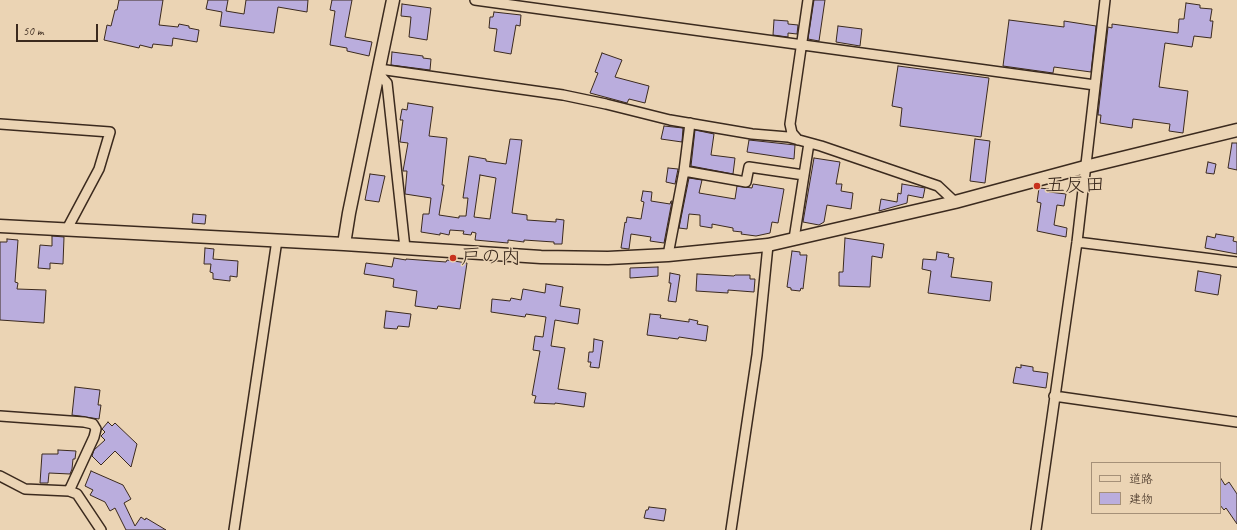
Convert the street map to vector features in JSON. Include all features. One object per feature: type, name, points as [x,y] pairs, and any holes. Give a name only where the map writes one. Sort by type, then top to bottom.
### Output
[{"type":"street","points":[[344,244],[393,0]]},
{"type":"street","points":[[475,0],[1095,85]]},
{"type":"street","points":[[798,140],[792,133],[790,124],[808,0]]},
{"type":"street","points":[[1036,530],[1076,242],[1105,0]]},
{"type":"street","points":[[379,71],[564,96],[606,104],[670,120],[752,134],[788,137],[938,186],[955,202]]},
{"type":"street","points":[[379,71],[387,82],[405,248]]},
{"type":"street","points":[[668,255],[684,171],[690,123]]},
{"type":"street","points":[[0,124],[110,132],[100,169],[67,230]]},
{"type":"street","points":[[0,226],[277,240],[541,257],[608,258],[668,255],[768,245],[955,202],[1085,167],[1237,130]]},
{"type":"street","points":[[794,239],[809,143]]},
{"type":"street","points":[[684,171],[746,182],[749,167],[804,175]]},
{"type":"street","points":[[234,530],[277,240]]},
{"type":"street","points":[[1076,242],[1237,262]]},
{"type":"street","points":[[730,530],[757,355],[768,245]]},
{"type":"street","points":[[1054,396],[1237,422]]},
{"type":"street","points":[[0,416],[84,422],[93,424],[96,428],[94,436],[69,491]]},
{"type":"street","points":[[0,476],[25,489],[69,491],[77,494],[101,530]]},
{"type":"building","points":[[119,0],[163,0],[159,25],[178,27],[179,24],[199,30],[197,42],[173,38],[172,46],[153,44],[152,48],[140,45],[139,48],[104,40],[107,25],[111,26]]},
{"type":"building","points":[[208,0],[228,0],[226,11],[244,14],[246,0],[308,0],[307,12],[278,7],[274,33],[220,26],[222,12],[206,9]]},
{"type":"building","points":[[332,0],[352,0],[345,37],[372,42],[369,56],[347,51],[347,48],[330,45],[335,11],[330,10]]},
{"type":"building","points":[[814,0],[825,0],[819,41],[808,39]]},
{"type":"building","points":[[1186,3],[1200,5],[1200,8],[1212,9],[1210,21],[1213,21],[1211,38],[1194,36],[1192,47],[1165,43],[1159,87],[1188,91],[1183,133],[1169,131],[1170,124],[1133,119],[1132,128],[1100,123],[1101,115],[1098,115],[1108,27],[1112,28],[1112,24],[1178,33],[1179,19],[1184,19]]},
{"type":"building","points":[[402,4],[431,8],[427,40],[409,37],[411,17],[401,16]]},
{"type":"building","points":[[494,12],[521,15],[520,26],[516,25],[511,54],[494,51],[497,29],[489,28],[490,17],[493,17]]},
{"type":"building","points":[[774,20],[788,21],[788,24],[798,25],[797,34],[788,33],[788,37],[773,35]]},
{"type":"building","points":[[1009,20],[1064,27],[1064,21],[1096,26],[1091,72],[1054,67],[1053,73],[1003,66]]},
{"type":"building","points":[[838,26],[862,29],[860,46],[836,42]]},
{"type":"building","points":[[392,52],[423,56],[423,58],[431,59],[430,70],[391,65]]},
{"type":"building","points":[[602,53],[622,60],[615,77],[649,86],[645,103],[629,99],[627,103],[590,93],[598,73],[595,72]]},
{"type":"building","points":[[898,66],[989,78],[981,137],[900,126],[902,108],[892,106]]},
{"type":"building","points":[[408,103],[433,107],[429,136],[447,138],[442,185],[444,185],[439,215],[459,218],[459,216],[466,216],[468,198],[463,198],[469,156],[486,159],[486,161],[506,164],[510,139],[522,140],[512,213],[527,215],[527,220],[556,222],[556,219],[564,220],[562,244],[524,240],[524,242],[508,240],[508,243],[475,240],[476,233],[472,232],[471,235],[463,234],[464,231],[450,230],[449,235],[421,232],[423,214],[429,214],[431,198],[405,194],[407,171],[403,171],[408,143],[400,142],[403,120],[400,120],[402,109],[407,110]],"holes":[[[480,175],[496,178],[490,219],[474,217]]]},
{"type":"building","points":[[664,126],[683,128],[682,142],[661,139]]},
{"type":"building","points":[[695,130],[714,134],[711,155],[735,158],[733,174],[691,166]]},
{"type":"building","points":[[975,139],[990,141],[985,183],[970,181]]},
{"type":"building","points":[[749,140],[795,145],[794,159],[747,152]]},
{"type":"building","points":[[1232,143],[1237,143],[1237,170],[1228,168]]},
{"type":"building","points":[[814,158],[840,162],[836,184],[842,184],[841,191],[853,193],[851,209],[827,205],[824,222],[819,225],[803,222]]},
{"type":"building","points":[[1208,162],[1216,164],[1214,174],[1206,173]]},
{"type":"building","points":[[668,168],[678,169],[675,184],[666,182]]},
{"type":"building","points":[[370,174],[385,176],[379,202],[365,200]]},
{"type":"building","points":[[689,178],[702,180],[699,193],[735,199],[737,186],[752,188],[753,184],[784,189],[778,223],[772,222],[770,233],[756,236],[741,234],[742,232],[733,231],[733,228],[712,224],[712,228],[700,226],[700,215],[689,214],[687,229],[679,228]]},
{"type":"building","points":[[902,184],[925,188],[923,198],[908,195],[907,203],[879,211],[881,199],[897,202],[898,193],[901,194]]},
{"type":"building","points":[[1039,188],[1049,189],[1049,192],[1066,194],[1064,206],[1057,205],[1054,225],[1067,228],[1066,237],[1037,231],[1041,203],[1037,202]]},
{"type":"building","points":[[643,191],[652,192],[651,201],[670,204],[672,201],[664,243],[650,241],[651,237],[631,234],[629,249],[621,248],[627,217],[641,219],[644,202],[641,201]]},
{"type":"building","points":[[193,214],[206,215],[205,224],[192,223]]},
{"type":"building","points":[[1216,234],[1234,237],[1233,241],[1237,242],[1237,254],[1205,248],[1207,236],[1215,238]]},
{"type":"building","points":[[52,236],[64,237],[63,264],[50,263],[50,269],[38,268],[40,245],[52,246]]},
{"type":"building","points":[[845,238],[884,244],[882,258],[872,256],[870,287],[839,286],[839,272],[843,272]]},
{"type":"building","points":[[7,239],[18,240],[15,282],[18,283],[17,289],[46,290],[44,323],[0,320],[0,242],[7,242]]},
{"type":"building","points":[[205,248],[214,249],[213,259],[238,261],[237,277],[230,276],[230,281],[213,279],[213,273],[210,272],[211,264],[204,264]]},
{"type":"building","points":[[792,251],[800,252],[800,255],[807,255],[803,289],[801,288],[800,291],[791,290],[791,288],[787,287]]},
{"type":"building","points":[[937,252],[949,254],[948,257],[954,258],[951,277],[992,282],[990,301],[928,293],[931,271],[922,269],[923,259],[936,260]]},
{"type":"building","points":[[394,258],[446,262],[447,260],[467,263],[460,309],[438,306],[437,309],[415,306],[417,291],[393,287],[394,279],[364,274],[366,263],[392,267]]},
{"type":"building","points":[[658,267],[658,276],[630,278],[630,268]]},
{"type":"building","points":[[1198,271],[1221,275],[1218,295],[1195,291]]},
{"type":"building","points":[[670,273],[680,275],[676,302],[668,301],[671,283],[669,283]]},
{"type":"building","points":[[697,274],[734,276],[750,275],[750,279],[755,279],[754,292],[728,290],[728,293],[696,291]]},
{"type":"building","points":[[546,284],[563,287],[560,306],[580,309],[578,324],[555,320],[551,346],[565,348],[558,389],[586,393],[584,407],[555,403],[534,403],[536,396],[532,395],[540,351],[533,350],[535,336],[543,337],[546,317],[526,314],[525,317],[491,312],[492,299],[510,301],[511,298],[521,300],[523,289],[545,293]]},
{"type":"building","points":[[386,311],[411,314],[409,327],[398,326],[397,329],[384,328]]},
{"type":"building","points":[[650,314],[661,315],[660,318],[689,322],[689,319],[698,321],[697,324],[708,326],[706,341],[679,337],[678,339],[647,335]]},
{"type":"building","points":[[594,339],[603,341],[599,368],[590,367],[591,362],[588,362],[589,352],[593,352]]},
{"type":"building","points":[[1021,365],[1033,367],[1033,371],[1048,373],[1046,388],[1013,383],[1016,367],[1021,368]]},
{"type":"building","points":[[75,387],[100,390],[98,405],[101,405],[99,419],[72,415]]},
{"type":"building","points":[[108,422],[112,426],[115,423],[137,444],[131,467],[115,451],[101,465],[92,456],[94,450],[105,440],[101,436],[105,432],[102,429]]},
{"type":"building","points":[[58,450],[76,451],[70,474],[49,473],[48,483],[40,483],[42,454],[58,454]]},
{"type":"building","points":[[91,471],[123,485],[131,499],[124,503],[135,526],[141,517],[145,520],[146,518],[166,530],[126,530],[115,508],[110,511],[105,502],[90,495],[93,490],[85,486]]},
{"type":"building","points":[[1221,479],[1225,485],[1229,482],[1237,494],[1237,524],[1226,508],[1224,510],[1221,506]]},
{"type":"building","points":[[649,507],[666,509],[664,521],[644,518],[646,510],[648,510]]},
{"type":"place","name":"五反田","points":[[1037,186]]},
{"type":"place","name":"戸の内","points":[[453,258]]}]
